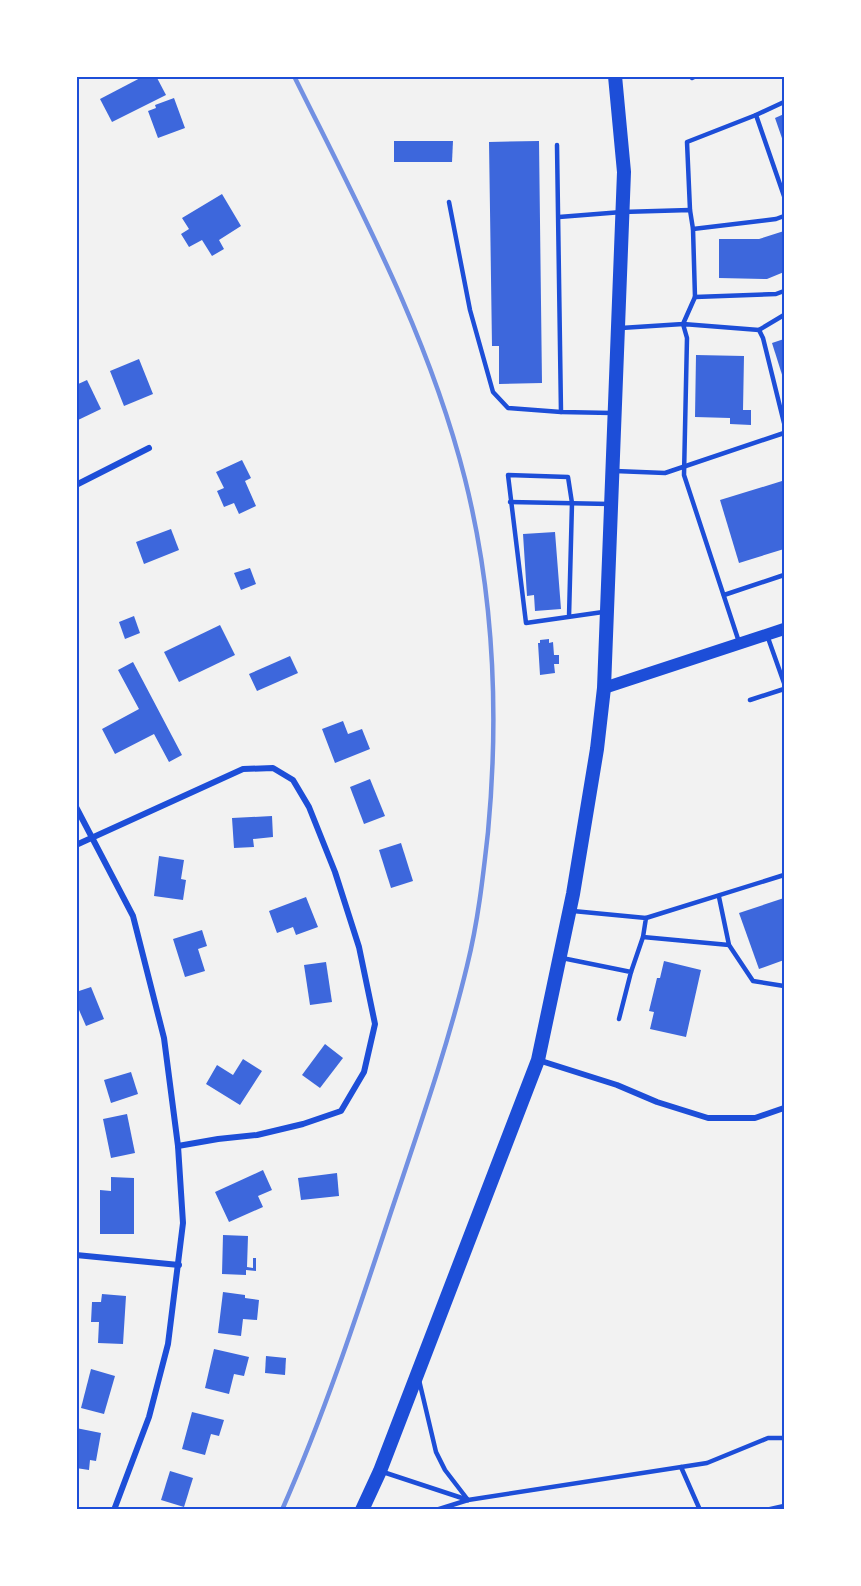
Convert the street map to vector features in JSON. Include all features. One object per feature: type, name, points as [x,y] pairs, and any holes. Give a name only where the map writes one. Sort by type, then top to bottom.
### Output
[{"type":"main road","points":[[362,1509],[380,1472],[538,1060],[570,910],[597,749],[604,688],[624,171],[615,76]]},
{"type":"main road","points":[[604,688],[784,629]]},
{"type":"street","points":[[76,485],[149,448]]},
{"type":"street","points":[[76,845],[243,769],[273,768],[293,780],[309,807],[335,872],[359,947],[375,1024],[364,1072],[341,1111],[303,1124],[257,1135],[178,1146]]},
{"type":"street","points":[[76,807],[133,916],[164,1038],[178,1146],[183,1223],[168,1344],[149,1417],[114,1509]]},
{"type":"street","points":[[538,1060],[617,1085],[657,1102],[708,1118],[755,1118],[784,1108]]},
{"type":"street","points":[[76,1255],[179,1265]]},
{"type":"lane","points":[[691,76],[696,76]]},
{"type":"lane","points":[[739,644],[684,475],[687,338],[683,324],[695,297],[687,142],[784,102]]},
{"type":"lane","points":[[756,115],[784,196]]},
{"type":"lane","points":[[557,146],[561,412]]},
{"type":"lane","points":[[449,202],[470,310],[493,392],[508,408],[615,413]]},
{"type":"lane","points":[[559,217],[690,210]]},
{"type":"lane","points":[[693,229],[776,219],[784,216]]},
{"type":"lane","points":[[695,297],[776,294],[784,291]]},
{"type":"lane","points":[[618,328],[683,324],[759,330],[784,315]]},
{"type":"lane","points":[[759,330],[784,423]]},
{"type":"lane","points":[[613,471],[665,473],[784,433]]},
{"type":"lane","points":[[569,617],[572,503],[568,477],[508,475],[525,623],[607,612]]},
{"type":"lane","points":[[510,502],[611,504]]},
{"type":"lane","points":[[724,595],[784,575]]},
{"type":"lane","points":[[767,634],[784,683]]},
{"type":"lane","points":[[750,700],[784,689]]},
{"type":"lane","points":[[570,910],[646,918],[784,875]]},
{"type":"lane","points":[[719,897],[729,945],[753,981],[784,986]]},
{"type":"lane","points":[[619,1019],[643,937],[646,918]]},
{"type":"lane","points":[[643,937],[729,945]]},
{"type":"lane","points":[[560,957],[631,972]]},
{"type":"lane","points":[[418,1373],[436,1452],[445,1470],[468,1500]]},
{"type":"lane","points":[[436,1509],[468,1500],[707,1463],[768,1438],[784,1438]]},
{"type":"lane","points":[[681,1467],[700,1509]]},
{"type":"lane","points":[[380,1472],[468,1500]]},
{"type":"lane","points":[[766,1509],[784,1506]]},
{"type":"building","points":[[144,76],[156,76],[166,95],[112,122],[100,99]]},
{"type":"building","points":[[174,98],[185,128],[158,138],[148,111],[156,108],[155,105]]},
{"type":"building","points":[[784,114],[784,144],[775,118]]},
{"type":"building","points":[[394,141],[453,141],[452,162],[394,162]]},
{"type":"building","points":[[539,141],[542,383],[499,384],[499,346],[492,346],[489,142]]},
{"type":"building","points":[[222,194],[241,226],[219,240],[224,249],[212,256],[202,240],[189,247],[181,234],[189,229],[182,218]]},
{"type":"building","points":[[784,231],[784,272],[767,279],[719,278],[719,239],[759,239]]},
{"type":"building","points":[[784,339],[784,381],[772,343]]},
{"type":"building","points":[[696,355],[744,356],[743,410],[751,410],[751,425],[730,424],[730,418],[695,417]]},
{"type":"building","points":[[139,359],[153,394],[124,406],[110,371]]},
{"type":"building","points":[[87,380],[101,409],[76,421],[76,385]]},
{"type":"building","points":[[242,460],[251,478],[245,481],[256,506],[239,514],[234,503],[224,507],[217,491],[224,488],[216,472]]},
{"type":"building","points":[[782,481],[784,549],[739,563],[720,500]]},
{"type":"building","points":[[171,529],[179,550],[144,564],[136,542]]},
{"type":"building","points":[[555,532],[561,609],[535,611],[534,595],[527,596],[523,534]]},
{"type":"building","points":[[250,568],[256,584],[241,590],[234,573]]},
{"type":"building","points":[[134,616],[140,633],[125,639],[119,622]]},
{"type":"building","points":[[220,625],[235,655],[179,682],[164,652]]},
{"type":"building","points":[[549,639],[549,643],[553,642],[554,655],[559,655],[559,664],[554,664],[555,673],[540,675],[538,643],[540,640]]},
{"type":"building","points":[[290,656],[298,673],[257,691],[249,674]]},
{"type":"building","points":[[133,662],[182,755],[169,762],[154,734],[115,754],[102,729],[139,709],[118,670]]},
{"type":"building","points":[[343,721],[348,734],[362,729],[370,749],[335,763],[322,729]]},
{"type":"building","points":[[370,779],[385,816],[364,824],[350,787]]},
{"type":"building","points":[[272,816],[273,837],[253,839],[254,847],[234,848],[232,818]]},
{"type":"building","points":[[401,843],[413,881],[391,888],[379,850]]},
{"type":"building","points":[[159,856],[184,860],[181,879],[186,880],[183,900],[154,896]]},
{"type":"building","points":[[306,897],[318,927],[296,935],[293,927],[277,933],[269,911]]},
{"type":"building","points":[[784,898],[784,960],[759,969],[739,913]]},
{"type":"building","points":[[202,930],[207,946],[198,949],[205,971],[185,977],[173,939]]},
{"type":"building","points":[[664,961],[701,970],[686,1037],[650,1029],[654,1012],[649,1011],[657,978],[660,978]]},
{"type":"building","points":[[326,962],[332,1002],[310,1005],[304,965]]},
{"type":"building","points":[[91,987],[104,1019],[86,1026],[76,1003],[76,992]]},
{"type":"building","points":[[325,1044],[343,1058],[320,1088],[302,1075]]},
{"type":"building","points":[[243,1059],[262,1071],[240,1105],[206,1084],[217,1065],[233,1075]]},
{"type":"building","points":[[131,1072],[138,1094],[111,1103],[104,1080]]},
{"type":"building","points":[[127,1114],[135,1153],[111,1158],[103,1119]]},
{"type":"building","points":[[263,1170],[272,1190],[258,1196],[263,1207],[229,1222],[215,1192]]},
{"type":"building","points":[[337,1173],[339,1196],[301,1200],[298,1178]]},
{"type":"building","points":[[111,1177],[134,1178],[134,1234],[100,1234],[100,1190],[111,1191]]},
{"type":"building","points":[[223,1235],[248,1236],[247,1267],[253,1268],[253,1258],[256,1258],[256,1271],[246,1270],[246,1275],[222,1274]]},
{"type":"building","points":[[223,1292],[245,1295],[245,1298],[259,1300],[257,1320],[243,1319],[241,1336],[218,1333]]},
{"type":"building","points":[[102,1294],[126,1296],[123,1344],[98,1343],[99,1322],[91,1322],[92,1302],[101,1302]]},
{"type":"building","points":[[214,1349],[249,1357],[244,1376],[234,1374],[229,1394],[205,1388]]},
{"type":"building","points":[[266,1356],[286,1358],[285,1375],[265,1373]]},
{"type":"building","points":[[91,1369],[115,1376],[104,1414],[81,1408]]},
{"type":"building","points":[[192,1412],[224,1420],[219,1436],[211,1434],[205,1455],[182,1449]]},
{"type":"building","points":[[76,1428],[101,1433],[96,1461],[90,1460],[89,1470],[76,1468]]},
{"type":"building","points":[[170,1471],[193,1478],[184,1507],[161,1500]]},
{"type":"railway","points":[[282,1510],[313,1437],[353,1325],[432,1090],[459,997],[474,933],[482,883],[488,832],[493,743],[491,655],[482,566],[465,479],[450,426],[432,374],[390,273],[294,76]]}]
